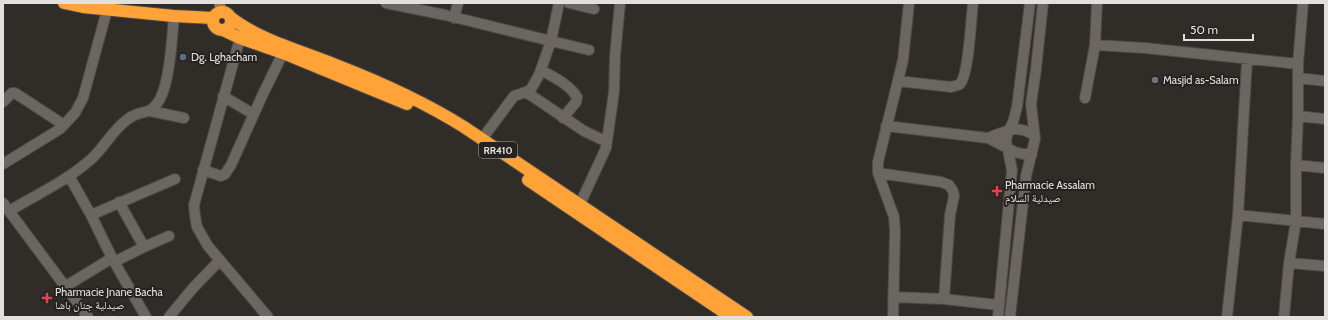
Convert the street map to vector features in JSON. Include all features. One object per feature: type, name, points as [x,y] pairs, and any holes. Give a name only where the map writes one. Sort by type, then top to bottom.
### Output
[{"type":"highway","points":[[64,3],[107,10],[174,16],[221,9]]},
{"type":"highway","name":"RR410","points":[[731,317],[436,119],[410,105],[283,53],[240,38],[223,30],[219,30],[213,26],[212,23],[221,9],[243,27],[258,35],[337,65],[413,98],[452,119],[747,317]]},
{"type":"street","points":[[386,3],[426,7],[454,18],[589,50]]},
{"type":"street","points":[[454,18],[458,3]]},
{"type":"street","points":[[482,139],[514,96],[526,92],[531,88],[541,70],[551,41],[559,3]]},
{"type":"street","points":[[569,3],[594,9]]},
{"type":"street","points":[[580,204],[606,148],[614,92],[614,56],[620,3]]},
{"type":"street","points":[[893,317],[894,217],[878,173],[878,162],[903,60],[909,3]]},
{"type":"street","points":[[898,81],[951,87],[960,84],[966,68],[973,3]]},
{"type":"street","points":[[998,317],[1012,170],[1006,141],[1017,107],[1030,3]]},
{"type":"street","points":[[1010,317],[1026,176],[1034,144],[1031,104],[1043,3]]},
{"type":"street","points":[[1085,98],[1095,45],[1097,3]]},
{"type":"street","points":[[1284,317],[1289,264],[1296,221],[1298,64],[1303,3]]},
{"type":"street","points":[[3,164],[60,129],[75,114],[82,98],[107,10]]},
{"type":"street","points":[[150,111],[156,105],[165,88],[174,16]]},
{"type":"street","points":[[240,38],[194,205],[195,216],[197,227],[208,246],[268,317]]},
{"type":"street","points":[[1095,45],[1145,48],[1247,60],[1298,64]]},
{"type":"street","points":[[204,170],[221,176],[226,173],[234,159],[253,114],[283,53]]},
{"type":"street","points":[[1227,317],[1238,215],[1247,60]]},
{"type":"street","points":[[541,70],[568,86],[577,97],[576,102],[563,118]]},
{"type":"street","points":[[1298,78],[1325,81]]},
{"type":"street","points":[[526,92],[584,131],[607,142]]},
{"type":"street","points":[[3,102],[12,93],[15,93],[64,125]]},
{"type":"street","points":[[223,96],[253,114]]},
{"type":"street","points":[[88,317],[6,207],[69,176],[89,161],[111,135],[129,118],[137,114],[150,111],[184,118]]},
{"type":"street","points":[[1298,116],[1325,119]]},
{"type":"street","points":[[886,126],[988,138],[1023,154],[1032,154]]},
{"type":"street","points":[[988,138],[1017,128],[1027,130],[1034,135]]},
{"type":"street","points":[[1296,165],[1325,168]]},
{"type":"street","points":[[878,173],[931,180],[949,185],[951,187],[954,196],[950,215],[944,299]]},
{"type":"street","points":[[69,176],[91,215],[113,260],[146,317]]},
{"type":"street","points":[[91,215],[175,179]]},
{"type":"street","points":[[119,202],[144,247]]},
{"type":"street","points":[[1238,215],[1325,224]]},
{"type":"street","points":[[66,286],[113,260],[169,236]]},
{"type":"street","points":[[169,317],[192,288],[220,260]]},
{"type":"street","points":[[1289,264],[1325,266]]},
{"type":"street","points":[[893,297],[944,299],[998,305]]},
{"type":"place","name":"Dg. Lghacham","points":[[183,57]]},
{"type":"place","name":"Masjid as-Salam","points":[[1155,80]]},
{"type":"place","name":"Pharmacie Assalam صيدلية السلام","points":[[997,191]]},
{"type":"place","name":"Pharmacie Jnane Bacha صيدلية جنان باشا","points":[[47,298]]}]
